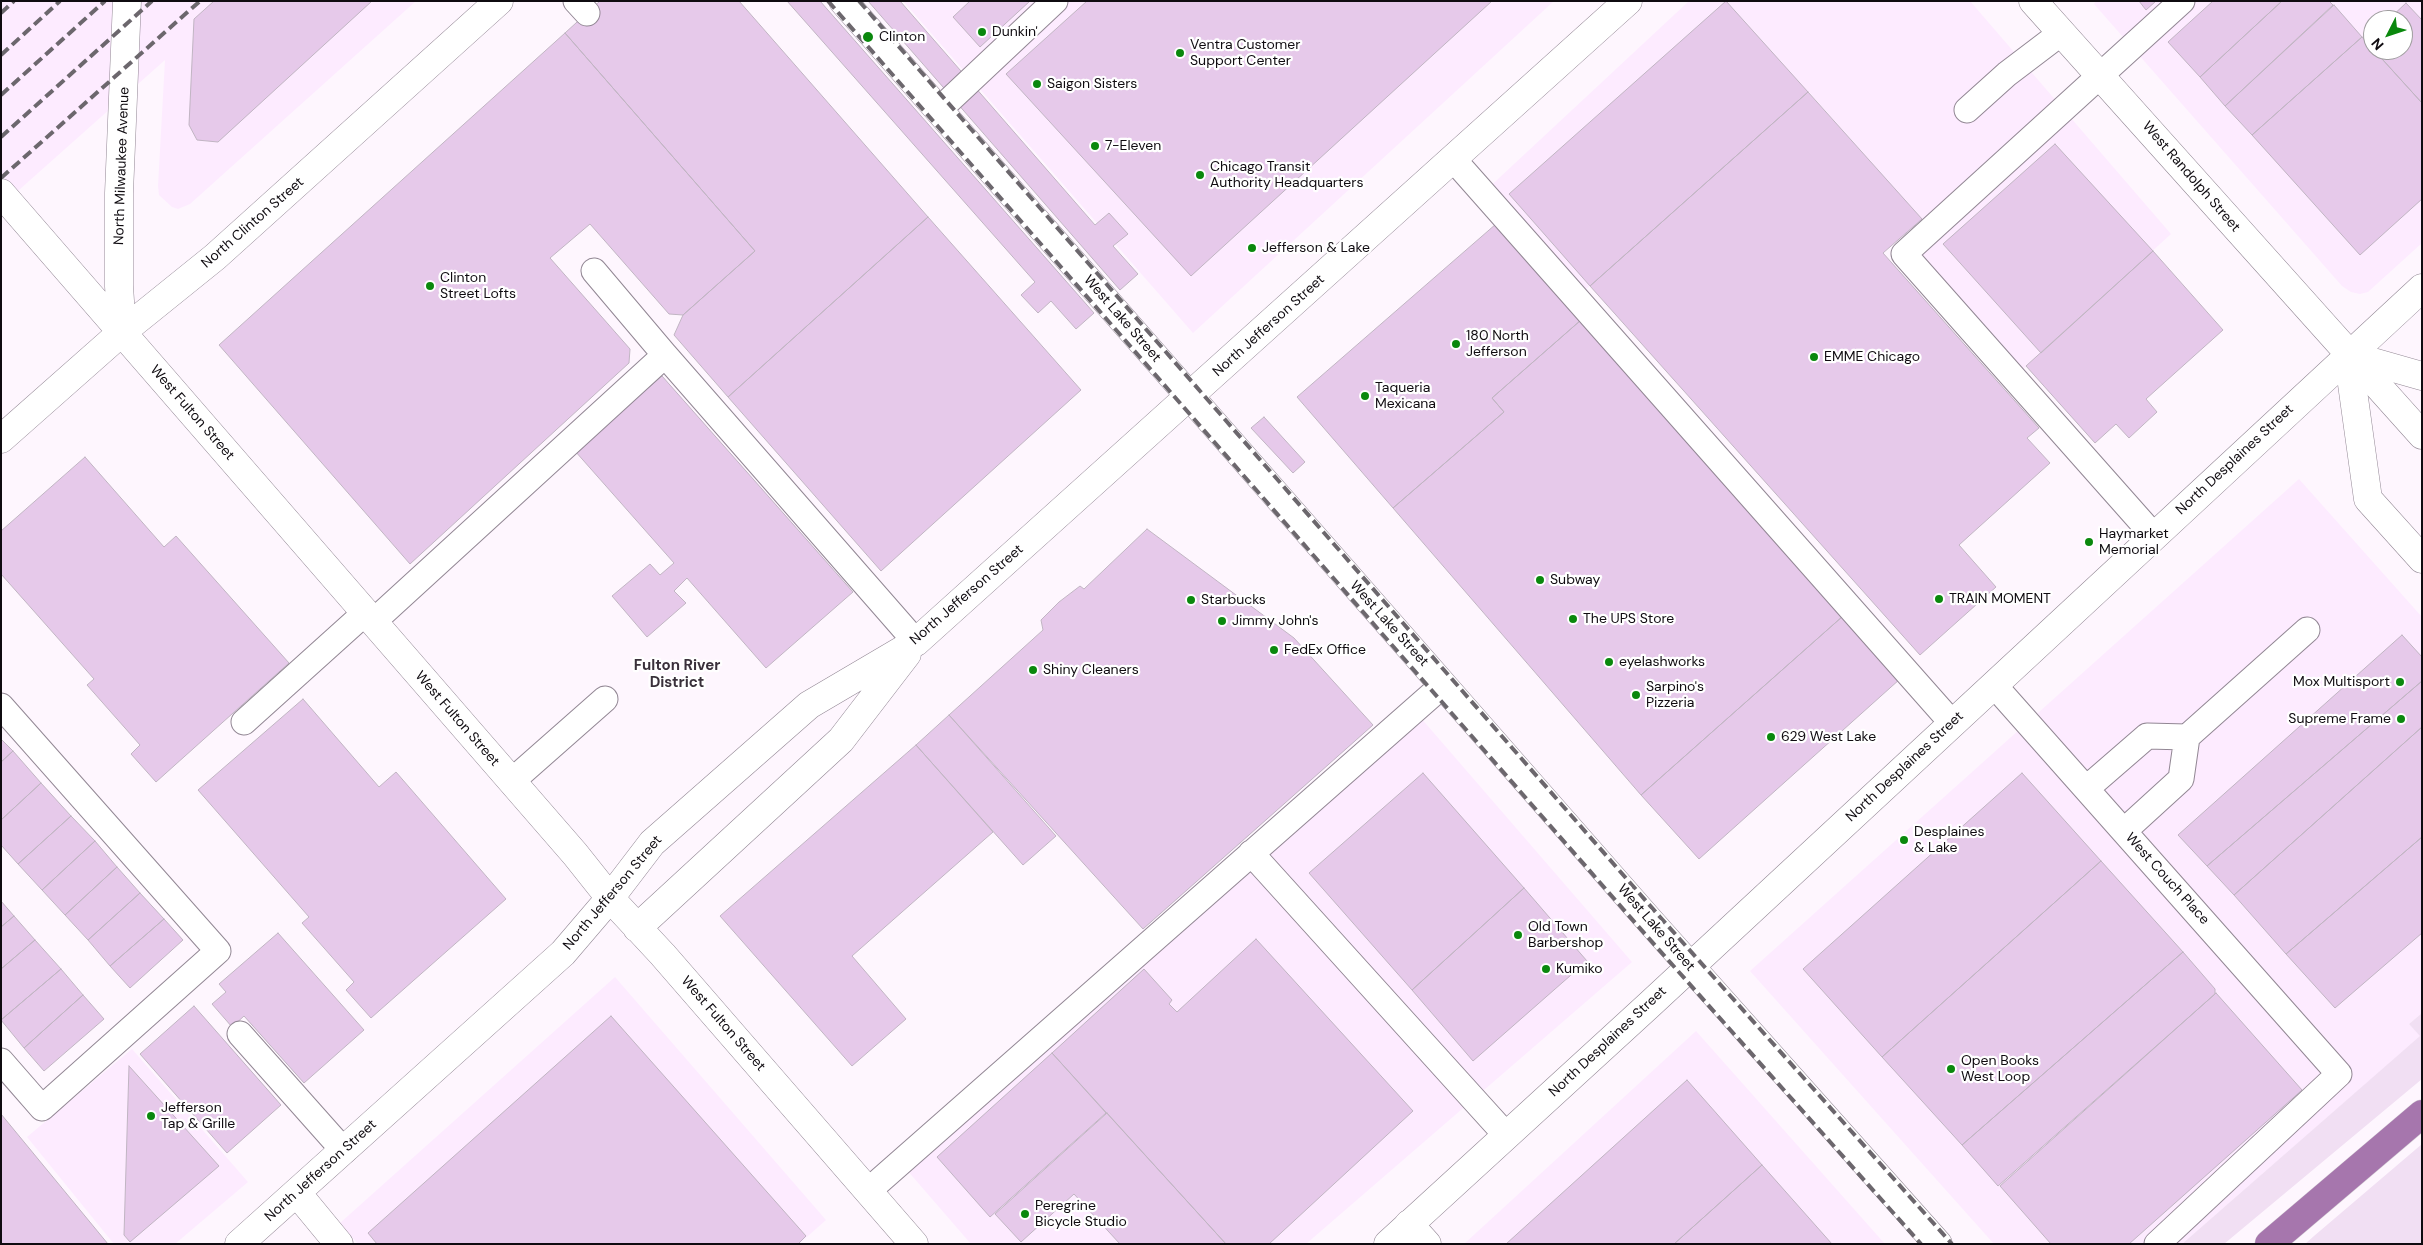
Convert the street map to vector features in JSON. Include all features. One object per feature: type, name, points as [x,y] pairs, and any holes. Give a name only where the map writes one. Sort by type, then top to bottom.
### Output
[{"type":"highway","points":[[2268,1244],[2422,1114]]},
{"type":"main road","name":"North Milwaukee Avenue","points":[[122,332],[119,286],[119,192],[127,1]]},
{"type":"main road","name":"North Clinton Street","points":[[1,439],[122,332],[215,257],[499,1]]},
{"type":"main road","name":"West Lake Street","points":[[843,1],[1189,398],[1938,1244]]},
{"type":"main road","name":"North Jefferson Street","points":[[239,1244],[563,953],[610,898],[652,843],[809,705],[916,642],[1454,160],[1628,1]]},
{"type":"main road","name":"West Randolph Street","points":[[2033,1],[2101,74],[2348,355],[2422,436]]},
{"type":"main road","name":"West Fulton Street","points":[[1,193],[512,781],[610,898],[914,1244]]},
{"type":"main road","name":"North Desplaines Street","points":[[1388,1244],[2422,288]]},
{"type":"main road","points":[[2422,376],[2348,355],[2368,499],[2422,559]]},
{"type":"main road","points":[[637,928],[841,740],[916,642]]},
{"type":"main road","points":[[297,1193],[339,1244]]},
{"type":"main road","points":[[1409,1224],[1427,1244]]},
{"type":"lane","points":[[939,110],[1055,1]]},
{"type":"lane","points":[[2154,536],[1904,254],[2182,1]]},
{"type":"lane","points":[[1967,110],[2007,74],[2061,32]]},
{"type":"lane","points":[[1454,160],[1952,723]]},
{"type":"lane","points":[[594,271],[916,642]]},
{"type":"lane","points":[[244,722],[369,617],[665,355]]},
{"type":"lane","points":[[2124,831],[2181,779],[2187,737],[2307,630]]},
{"type":"lane","points":[[868,1191],[1443,685]]},
{"type":"lane","name":"West Couch Place","points":[[1994,685],[2339,1074],[2156,1244]]},
{"type":"lane","points":[[512,781],[605,699]]},
{"type":"lane","points":[[1,706],[218,951],[42,1108],[1,1061]]},
{"type":"lane","points":[[2087,788],[2147,736],[2187,737]]},
{"type":"lane","points":[[1251,853],[1506,1135]]},
{"type":"lane","points":[[240,1034],[344,1151]]},
{"type":"shaded area","points":[[1,1],[416,1],[190,204],[178,209],[172,207],[159,195],[158,186],[165,60],[1,206]]},
{"type":"shaded area","name":"Chicago Transit Authority Headquarters","points":[[903,1],[1554,1],[1193,333]]},
{"type":"shaded area","points":[[1689,1],[1970,1],[2171,234],[2020,372],[1919,256],[1938,239],[1809,92],[1576,298],[1483,193]]},
{"type":"shaded area","points":[[2096,1],[2422,1],[2422,243],[2368,292],[2360,294],[2351,292],[2342,286],[2094,4]]},
{"type":"shaded area","points":[[2299,479],[2422,617],[2422,1013],[2409,1024],[2421,1036],[2182,1244],[1994,1244],[1750,971]]},
{"type":"shaded area","points":[[1414,710],[1632,962],[1306,1244],[971,1244],[900,1162]]},
{"type":"shaded area","points":[[615,977],[826,1220],[799,1244],[358,1244],[340,1223]]},
{"type":"shaded area","points":[[2422,1013],[2422,1079],[2224,1244],[2182,1244],[2420,1036],[2409,1024]]},
{"type":"shaded area","points":[[1696,1031],[1885,1244],[1464,1244]]},
{"type":"shaded area","points":[[132,1049],[248,1182],[175,1244],[114,1244],[27,1137]]},
{"type":"shaded area","points":[[2422,1144],[2422,1244],[2305,1244],[2314,1236]]},
{"type":"building","points":[[214,1],[372,1],[218,142],[197,140],[189,125],[194,19]]},
{"type":"building","points":[[600,1],[739,1],[928,217],[728,397],[674,335],[683,315],[755,251],[565,33]]},
{"type":"building","points":[[787,1],[820,1],[1094,313],[1076,329],[1051,301],[1038,313],[1021,295],[1035,282]]},
{"type":"building","points":[[868,1],[900,1],[1095,225],[1109,213],[1128,234],[1113,246],[1138,274],[1120,290]]},
{"type":"building","name":"Dunkin'","points":[[970,1],[1030,1],[980,47],[953,17]]},
{"type":"building","name":"Chicago Transit Authority Headquarters","points":[[1087,1],[1492,1],[1191,276],[1006,74]]},
{"type":"building","points":[[1726,1],[1808,92],[1590,286],[1509,194]]},
{"type":"building","points":[[2139,1],[2156,1],[2146,10]]},
{"type":"building","points":[[2213,1],[2282,1],[2200,77],[2168,42]]},
{"type":"building","points":[[2282,1],[2329,1],[2333,5],[2225,106],[2200,77]]},
{"type":"building","points":[[2406,3],[2413,10],[2399,10]]},
{"type":"building","points":[[2334,5],[2362,37],[2252,135],[2225,106]]},
{"type":"building","points":[[2413,10],[2422,20],[2422,103],[2383,60],[2413,60]]},
{"type":"building","name":"Clinton Street Lofts","points":[[565,33],[755,251],[683,315],[669,314],[590,224],[550,258],[630,349],[629,363],[410,564],[219,345]]},
{"type":"building","points":[[2362,37],[2363,60],[2383,60],[2422,103],[2422,199],[2360,255],[2252,135]]},
{"type":"building","name":"EMME Chicago","points":[[1808,92],[1922,219],[1883,253],[2039,428],[2027,438],[2050,463],[1959,545],[1996,587],[1920,655],[1590,286]]},
{"type":"building","points":[[2055,144],[2153,251],[2041,353],[1943,244]]},
{"type":"building","points":[[928,217],[1081,390],[881,571],[728,397]]},
{"type":"building","name":"180 North Jefferson","points":[[1496,224],[1581,320],[1492,398],[1504,412],[1393,508],[1297,397]]},
{"type":"building","points":[[2153,251],[2223,330],[2146,399],[2157,412],[2129,438],[2116,424],[2095,443],[2026,366]]},
{"type":"building","points":[[1581,320],[1843,616],[1641,795],[1393,508],[1504,412],[1492,398]]},
{"type":"building","points":[[662,376],[853,592],[766,668],[687,578],[674,591],[686,603],[647,637],[612,596],[650,564],[660,575],[674,563],[575,451]]},
{"type":"building","points":[[1264,417],[1305,462],[1293,473],[1251,428]]},
{"type":"building","points":[[85,457],[164,547],[176,536],[289,663],[156,782],[131,754],[140,745],[87,685],[94,679],[1,574],[1,531]]},
{"type":"building","points":[[1147,529],[1294,638],[1373,725],[1143,929],[949,715],[1043,630],[1041,620],[1059,602],[1080,586],[1084,589]]},
{"type":"building","name":"629 West Lake","points":[[1843,616],[1900,679],[1699,859],[1641,795]]},
{"type":"building","points":[[2402,635],[2422,657],[2422,681],[2207,866],[2178,835]]},
{"type":"building","points":[[2422,681],[2422,727],[2234,895],[2207,866]]},
{"type":"building","points":[[303,699],[379,787],[396,772],[506,899],[371,1018],[346,990],[354,982],[302,923],[309,917],[198,790]]},
{"type":"building","points":[[949,715],[1056,836],[1023,865],[916,745]]},
{"type":"building","points":[[2422,727],[2422,837],[2286,954],[2234,895]]},
{"type":"building","points":[[1,739],[13,751],[1,762]]},
{"type":"building","points":[[916,745],[993,832],[852,956],[906,1019],[852,1066],[720,916]]},
{"type":"building","points":[[13,751],[41,783],[1,820],[1,762]]},
{"type":"building","points":[[1423,773],[1524,888],[1412,990],[1309,873]]},
{"type":"building","points":[[2022,773],[2101,861],[1882,1057],[1803,969]]},
{"type":"building","points":[[41,783],[71,816],[18,864],[1,845],[1,820]]},
{"type":"building","points":[[71,816],[95,841],[42,890],[18,864]]},
{"type":"building","points":[[2422,837],[2422,933],[2335,1008],[2286,954]]},
{"type":"building","points":[[95,841],[117,867],[65,915],[42,890]]},
{"type":"building","points":[[2101,861],[2183,952],[1962,1145],[1882,1057]]},
{"type":"building","points":[[117,867],[140,893],[88,940],[65,915]]},
{"type":"building","points":[[1524,888],[1587,961],[1473,1061],[1412,990]]},
{"type":"building","points":[[140,893],[164,919],[110,966],[88,940]]},
{"type":"building","points":[[1,901],[14,916],[1,927]]},
{"type":"building","points":[[14,916],[35,940],[1,969],[1,927]]},
{"type":"building","points":[[164,919],[183,940],[130,988],[110,966]]},
{"type":"building","points":[[278,933],[364,1030],[304,1083],[244,1016],[232,1027],[212,1004],[226,992],[219,984]]},
{"type":"building","points":[[1256,939],[1413,1111],[1269,1244],[1226,1244],[1052,1053],[1144,969],[1172,1000],[1169,1004],[1177,1012]]},
{"type":"building","points":[[35,940],[61,969],[1,1020],[1,969]]},
{"type":"building","points":[[2183,952],[2215,989],[2215,994],[1998,1186],[1962,1145]]},
{"type":"building","points":[[61,969],[83,995],[24,1048],[1,1020]]},
{"type":"building","points":[[2216,993],[2302,1090],[2129,1244],[2051,1244],[2000,1186]]},
{"type":"building","points":[[83,995],[104,1019],[44,1071],[24,1048]]},
{"type":"building","points":[[194,1006],[281,1105],[227,1153],[140,1054]]},
{"type":"building","points":[[611,1016],[806,1236],[798,1244],[377,1244],[368,1233]]},
{"type":"building","points":[[1052,1053],[1106,1113],[990,1217],[937,1157]]},
{"type":"building","name":"Jefferson Tap & Grille","points":[[129,1066],[219,1166],[130,1242],[124,1235]]},
{"type":"building","points":[[1687,1080],[1762,1165],[1674,1244],[1506,1244]]},
{"type":"building","points":[[1107,1113],[1226,1244],[1120,1244],[1074,1194],[1021,1242],[995,1214]]},
{"type":"building","points":[[1,1114],[108,1244],[1,1244]]},
{"type":"building","points":[[1762,1165],[1832,1244],[1674,1244]]},
{"type":"railway","points":[[1,13],[14,1]]},
{"type":"railway","points":[[1,55],[60,1]]},
{"type":"railway","points":[[1,95],[105,1]]},
{"type":"railway","points":[[1,137],[152,1]]},
{"type":"railway","points":[[1,178],[200,1]]},
{"type":"railway","points":[[828,1],[1645,934],[1921,1244]]},
{"type":"railway","points":[[859,1],[1660,917],[1952,1244]]},
{"type":"place","name":"Dunkin'","points":[[982,32]]},
{"type":"place","name":"Clinton","points":[[868,37]]},
{"type":"place","name":"Ventra Customer Support Center","points":[[1180,53]]},
{"type":"place","name":"Saigon Sisters","points":[[1037,84]]},
{"type":"place","name":"7-Eleven","points":[[1095,146]]},
{"type":"place","name":"Chicago Transit Authority Headquarters","points":[[1200,175]]},
{"type":"place","name":"Jefferson & Lake","points":[[1252,248]]},
{"type":"place","name":"Clinton Street Lofts","points":[[430,286]]},
{"type":"place","name":"180 North Jefferson","points":[[1456,344]]},
{"type":"place","name":"EMME Chicago","points":[[1814,357]]},
{"type":"place","name":"Taqueria Mexicana","points":[[1365,396]]},
{"type":"place","name":"Haymarket Memorial","points":[[2089,542]]},
{"type":"place","name":"Subway","points":[[1540,580]]},
{"type":"place","name":"TRAIN MOMENT","points":[[1939,599]]},
{"type":"place","name":"Starbucks","points":[[1191,600]]},
{"type":"place","name":"The UPS Store","points":[[1573,619]]},
{"type":"place","name":"Jimmy John's","points":[[1222,621]]},
{"type":"place","name":"FedEx Office","points":[[1274,650]]},
{"type":"place","name":"eyelashworks","points":[[1609,662]]},
{"type":"place","name":"Shiny Cleaners","points":[[1033,670]]},
{"type":"place","name":"Mox Multisport","points":[[2400,682]]},
{"type":"place","name":"Sarpino's Pizzeria","points":[[1636,695]]},
{"type":"place","name":"Supreme Frame","points":[[2401,719]]},
{"type":"place","name":"629 West Lake","points":[[1771,737]]},
{"type":"place","name":"Desplaines & Lake","points":[[1904,840]]},
{"type":"place","name":"Old Town Barbershop","points":[[1518,935]]},
{"type":"place","name":"Kumiko","points":[[1546,969]]},
{"type":"place","name":"Open Books West Loop","points":[[1951,1069]]},
{"type":"place","name":"Jefferson Tap & Grille","points":[[151,1116]]},
{"type":"place","name":"Peregrine Bicycle Studio","points":[[1025,1214]]},
{"type":"district","name":"Fulton River District","points":[[677,674]]}]
